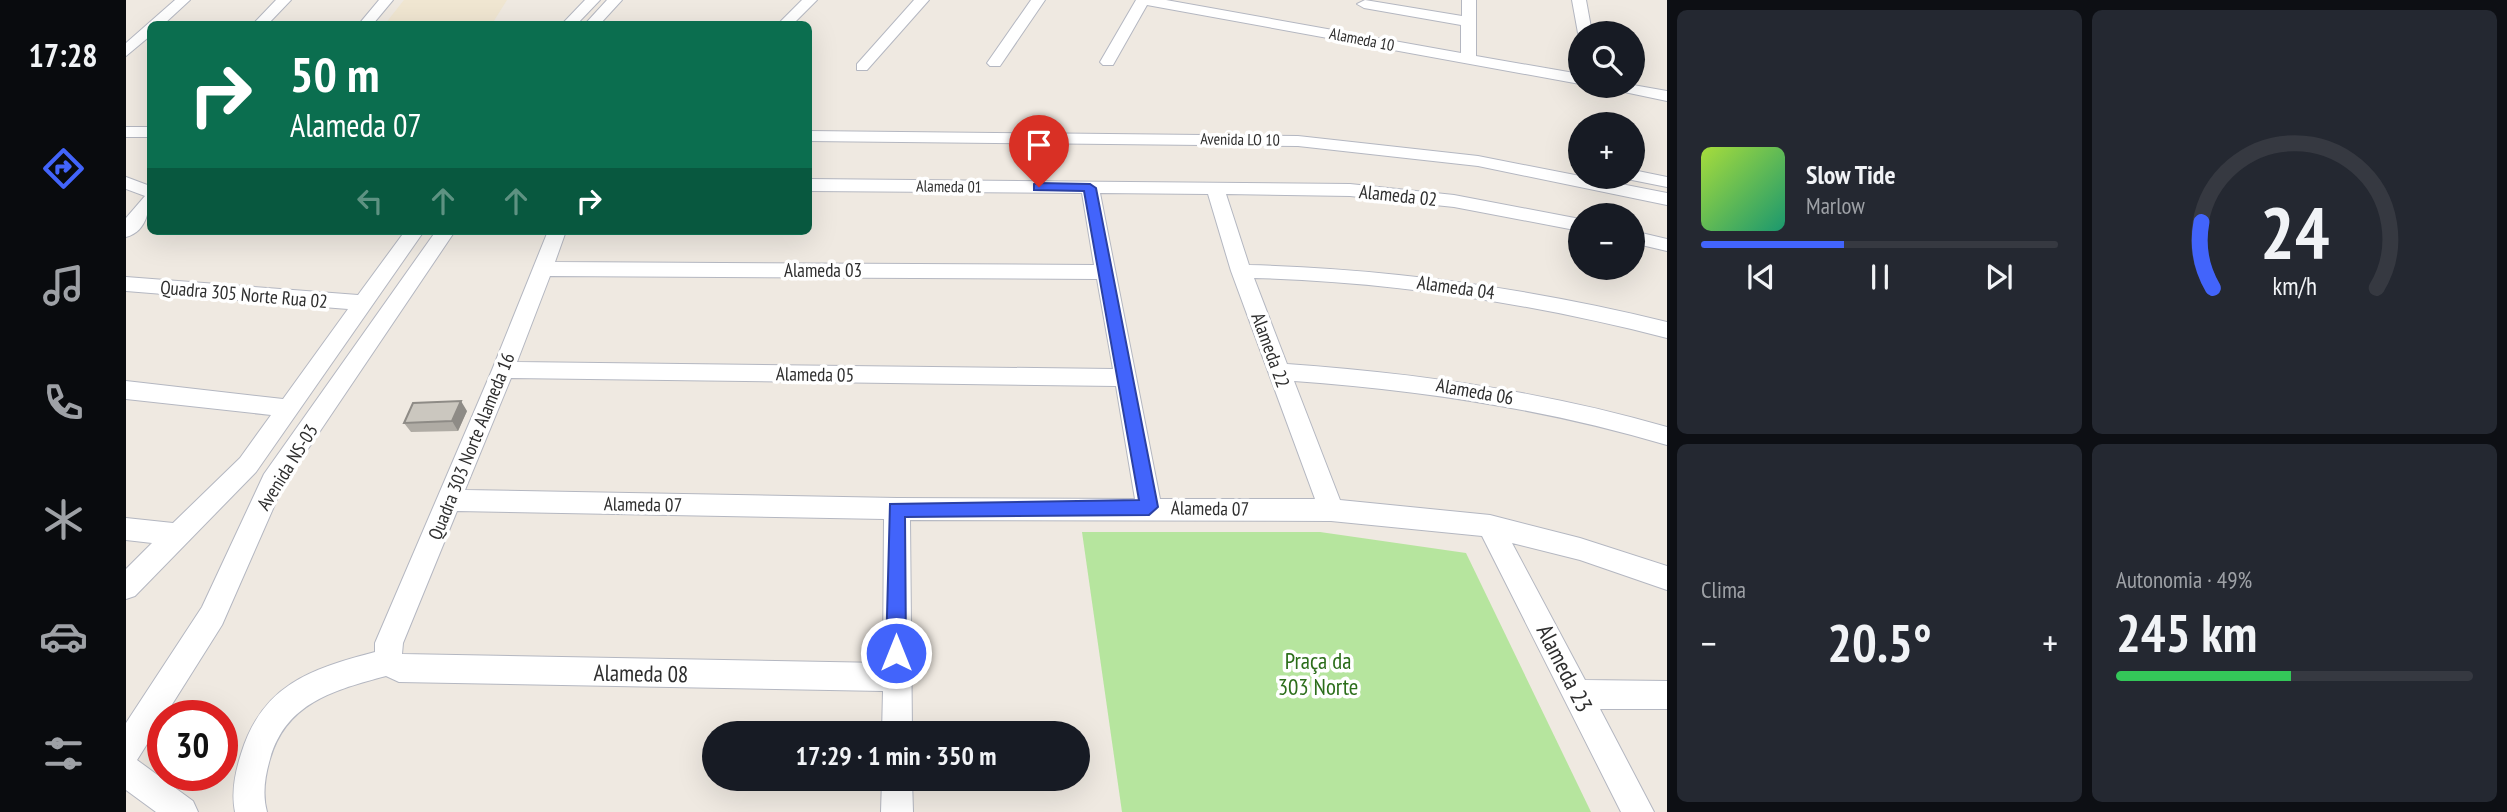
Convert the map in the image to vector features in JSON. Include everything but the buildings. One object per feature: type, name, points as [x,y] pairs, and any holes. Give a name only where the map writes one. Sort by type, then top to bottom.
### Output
[{"type":"street","points":[[159,21],[183,0]]},
{"type":"street","points":[[263,21],[284,0]]},
{"type":"street","points":[[368,21],[386,0]]},
{"type":"street","points":[[572,21],[593,0]]},
{"type":"street","points":[[595,21],[615,0]]},
{"type":"street","points":[[788,21],[810,0]]},
{"type":"street","points":[[862,67],[922,0]]},
{"type":"street","points":[[995,63],[1038,0]]},
{"type":"street","points":[[1108,62],[1143,0]]},
{"type":"street","name":"Alameda 10","points":[[1143,0],[1244,17],[1362,17],[1468,59],[1568,77]]},
{"type":"street","points":[[1244,17],[1250,0]]},
{"type":"street","points":[[1468,59],[1469,0]]},
{"type":"street","points":[[1578,0],[1582,21]]},
{"type":"street","points":[[1362,17],[1469,22]]},
{"type":"street","points":[[126,51],[147,32]]},
{"type":"street","points":[[1645,92],[1667,96]]},
{"type":"street","points":[[126,116],[147,117]]},
{"type":"street","name":"Avenida LO 10","points":[[812,121],[1285,125],[1433,139],[1549,157]]},
{"type":"street","points":[[126,131],[147,132]]},
{"type":"street","name":"Avenida LO 10","points":[[812,136],[1298,141],[1478,160],[1667,199]]},
{"type":"street","points":[[1645,177],[1667,182]]},
{"type":"street","points":[[126,182],[147,191]]},
{"type":"street","name":"Alameda 01","points":[[812,185],[1214,189]]},
{"type":"street","points":[[1090,188],[1149,507]]},
{"type":"street","name":"Alameda 02","points":[[1214,189],[1361,191],[1454,201],[1568,223]]},
{"type":"street","name":"Alameda 22","points":[[1214,189],[1241,271],[1331,510]]},
{"type":"street","points":[[126,232],[147,205]]},
{"type":"street","name":"Avenida NS-03","points":[[126,587],[176,535],[235,481],[412,235]]},
{"type":"street","name":"Avenida NS-03","points":[[126,750],[212,616],[274,481],[443,235]]},
{"type":"street","name":"Quadra 303 Norte Alameda 16","points":[[388,662],[389,643],[450,500],[555,235]]},
{"type":"street","points":[[1645,240],[1667,245]]},
{"type":"street","name":"Alameda 03","points":[[542,269],[1105,272]]},
{"type":"street","name":"Alameda 04","points":[[1241,271],[1348,274],[1422,282],[1523,297],[1667,330]]},
{"type":"street","name":"Quadra 305 Norte Rua 02","points":[[126,284],[362,303]]},
{"type":"street","name":"Alameda 05","points":[[503,370],[1126,378]]},
{"type":"street","name":"Alameda 06","points":[[1278,372],[1430,384],[1503,395],[1667,436]]},
{"type":"street","points":[[126,390],[288,408]]},
{"type":"street","name":"Alameda 07","points":[[450,500],[897,509],[1149,507],[1331,510],[1490,526],[1580,549],[1667,578]]},
{"type":"street","points":[[897,509],[897,721]]},
{"type":"street","name":"Alameda 23","points":[[1490,526],[1638,812]]},
{"type":"street","points":[[126,529],[176,535]]},
{"type":"street","points":[[251,812],[248,803],[257,751],[265,728],[289,699],[337,676],[388,662]]},
{"type":"street","name":"Alameda 08","points":[[388,662],[399,668],[896,677]]},
{"type":"street","points":[[1579,694],[1667,695]]},
{"type":"street","points":[[126,771],[182,812]]},
{"type":"street","points":[[897,791],[897,812]]},
{"type":"shaded area","points":[[404,0],[507,0],[494,21],[387,21]]},
{"type":"green space","name":"Praça da 303 Norte","points":[[1082,532],[1320,532],[1466,553],[1591,812],[1122,812]]},
{"type":"route","points":[[896,653],[897,509],[1149,507],[1090,188],[1039,187]]}]
